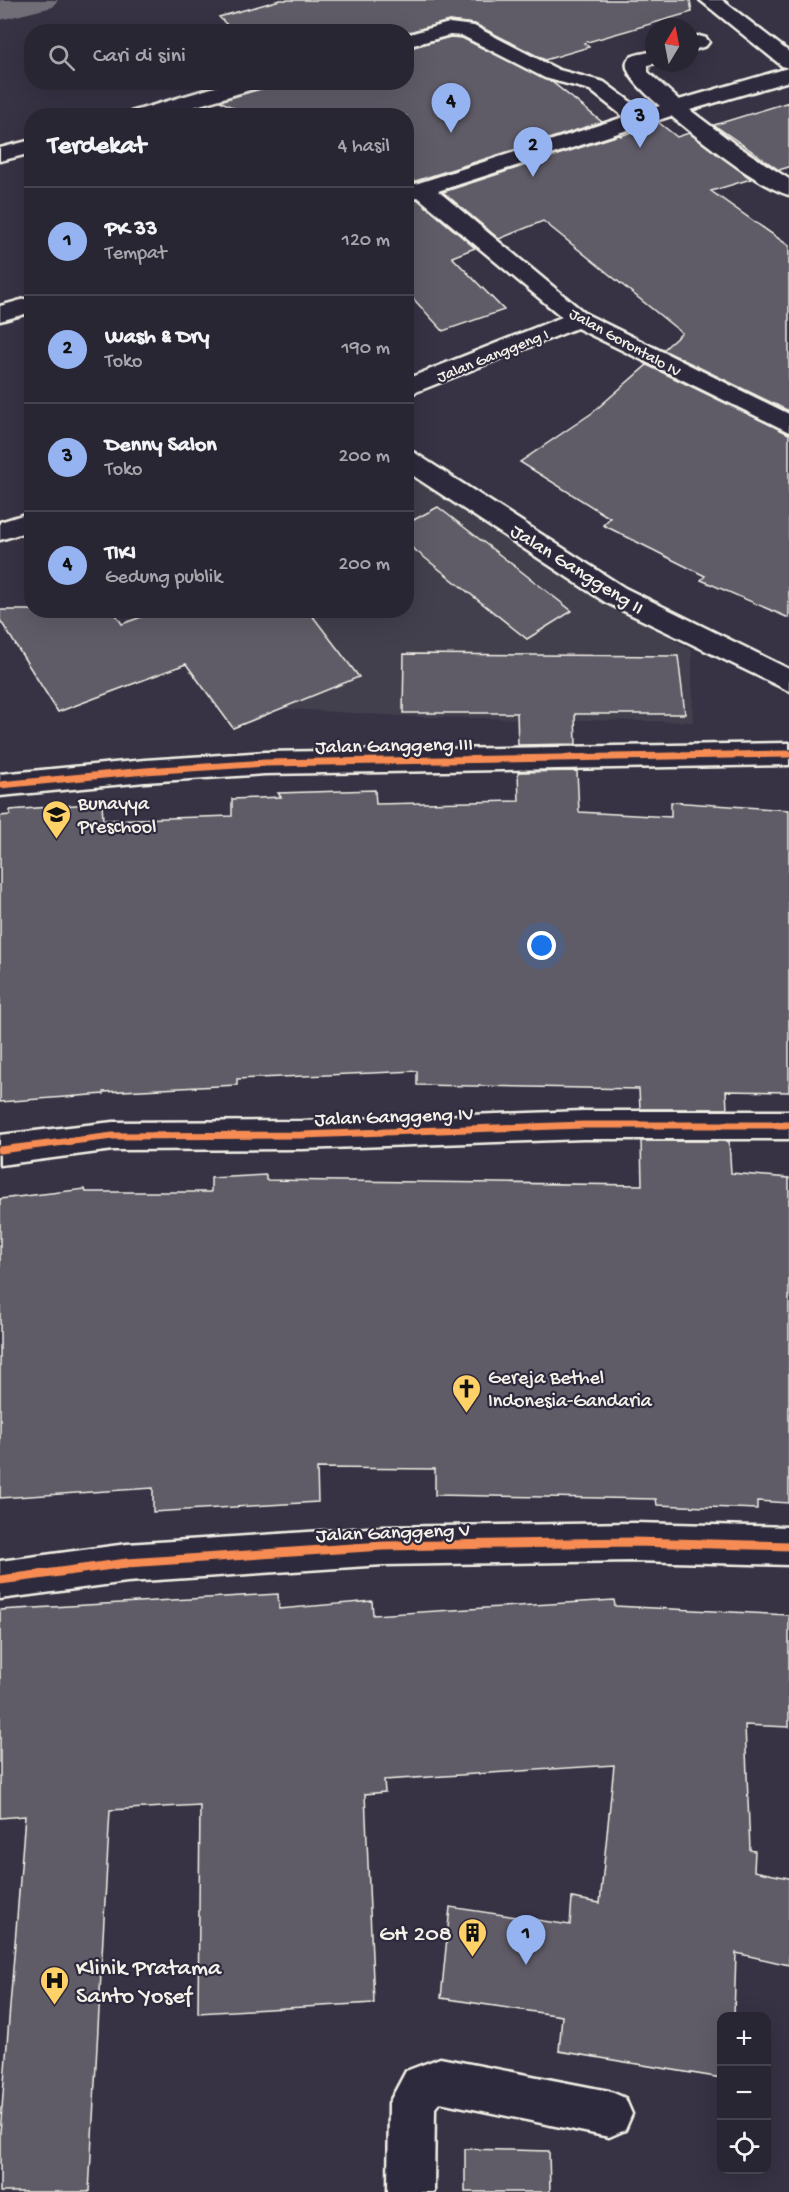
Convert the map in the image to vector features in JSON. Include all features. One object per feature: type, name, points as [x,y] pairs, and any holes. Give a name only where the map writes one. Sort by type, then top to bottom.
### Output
[{"type":"street","points":[[710,0],[789,62]]},
{"type":"street","points":[[414,39],[449,29],[467,30],[552,74],[597,86],[640,119]]},
{"type":"street","points":[[645,60],[637,62],[638,73],[673,108],[724,146],[789,188]]},
{"type":"street","points":[[414,191],[673,108],[789,74]]},
{"type":"street","points":[[166,108],[228,90]]},
{"type":"street","points":[[0,155],[24,148]]},
{"type":"street","name":"Jalan Gorontalo IV","points":[[414,191],[578,319],[789,423]]},
{"type":"street","points":[[0,314],[24,306]]},
{"type":"street","name":"Jalan Ganggeng I","points":[[414,385],[578,319]]},
{"type":"street","name":"Jalan Ganggeng II","points":[[414,464],[615,595],[789,681]]},
{"type":"street","points":[[0,531],[24,524]]},
{"type":"street","name":"Jalan Ganggeng III","points":[[0,785],[145,771],[265,763],[789,754]]},
{"type":"street","name":"Jalan Ganggeng IV","points":[[0,1150],[113,1136],[302,1135],[583,1125],[789,1125]]},
{"type":"street","name":"Jalan Ganggeng V","points":[[0,1580],[127,1563],[382,1546],[634,1542],[789,1546]]},
{"type":"street","points":[[411,2192],[412,2103],[422,2087],[440,2080],[609,2114]]},
{"type":"shaded area","points":[[414,471],[692,651],[693,722],[417,717],[287,709],[221,618],[414,618]]},
{"type":"building","points":[[280,0],[690,0],[692,12],[671,18],[645,18],[645,25],[584,43],[589,47],[545,60],[475,24],[449,21],[414,31],[414,24],[226,24],[219,17]]},
{"type":"building","points":[[450,37],[462,38],[552,82],[602,122],[414,181],[414,108],[234,108],[220,101],[257,90],[414,90],[414,47]]},
{"type":"building","points":[[789,102],[789,167],[779,170],[714,125]]},
{"type":"building","points":[[658,122],[677,137],[689,133],[751,179],[711,191],[789,246],[789,411],[663,350],[682,333],[543,221],[499,239],[443,192],[621,136]]},
{"type":"building","points":[[417,199],[475,248],[452,257],[504,310],[443,331],[414,300],[414,200]]},
{"type":"building","points":[[647,365],[789,434],[789,618],[701,580],[705,576],[603,525],[610,518],[520,462],[592,413]]},
{"type":"building","points":[[438,507],[572,611],[527,639],[414,549],[414,520]]},
{"type":"building","points":[[0,610],[24,610],[24,618],[118,618],[122,624],[138,618],[314,618],[359,677],[233,728],[186,664],[58,712],[0,620]]},
{"type":"building","points":[[404,654],[678,656],[685,714],[575,714],[576,744],[518,745],[517,713],[403,713]]},
{"type":"building","points":[[577,771],[579,812],[671,817],[671,802],[789,810],[789,1092],[726,1091],[727,1109],[640,1109],[639,1089],[417,1085],[417,1071],[237,1079],[237,1085],[104,1092],[104,1094],[0,1102],[0,816],[10,815],[10,810],[102,803],[103,820],[232,816],[232,799],[281,797],[278,793],[375,790],[376,804],[519,801],[518,772]]},
{"type":"building","points":[[641,1141],[729,1141],[731,1173],[789,1178],[789,1503],[757,1501],[757,1509],[657,1505],[656,1499],[435,1495],[435,1469],[317,1468],[318,1502],[153,1512],[153,1488],[0,1498],[0,1199],[85,1189],[86,1192],[211,1192],[211,1178],[266,1175],[266,1180],[642,1185]]},
{"type":"building","points":[[278,1594],[279,1609],[372,1601],[373,1615],[614,1600],[615,1606],[789,1615],[789,1727],[745,1725],[750,1850],[755,1851],[754,1871],[789,1878],[789,1965],[736,1953],[734,2012],[717,2012],[717,2077],[559,2051],[562,2016],[441,1998],[450,1907],[570,1925],[572,1898],[600,1903],[614,1765],[384,1780],[385,1792],[365,1794],[374,2003],[198,2013],[200,1805],[110,1810],[89,2192],[0,2192],[0,2133],[25,1816],[0,1818],[0,1610]]},
{"type":"building","points":[[465,2149],[549,2151],[550,2192],[465,2192]]},
{"type":"waterway","points":[[0,10],[42,0]]},
{"type":"cycle path","points":[[0,785],[145,771],[265,763],[789,754]]},
{"type":"cycle path","points":[[0,1150],[113,1136],[302,1135],[583,1125],[789,1125]]},
{"type":"cycle path","points":[[0,1580],[127,1563],[383,1546],[634,1542],[789,1546]]},
{"type":"place","name":"TIKI","points":[[451,133]]},
{"type":"place","name":"Denny Salon","points":[[640,148]]},
{"type":"place","name":"Wash & Dry","points":[[533,177]]},
{"type":"place","name":"Bunayya Preschool","points":[[57,840]]},
{"type":"place","name":"Gereja Bethel Indonesia-Gandaria","points":[[467,1414]]},
{"type":"place","name":"GH 208","points":[[473,1958]]},
{"type":"place","name":"PK 33","points":[[526,1965]]},
{"type":"place","name":"Klinik Pratama Santo Yosef","points":[[55,2006]]}]
